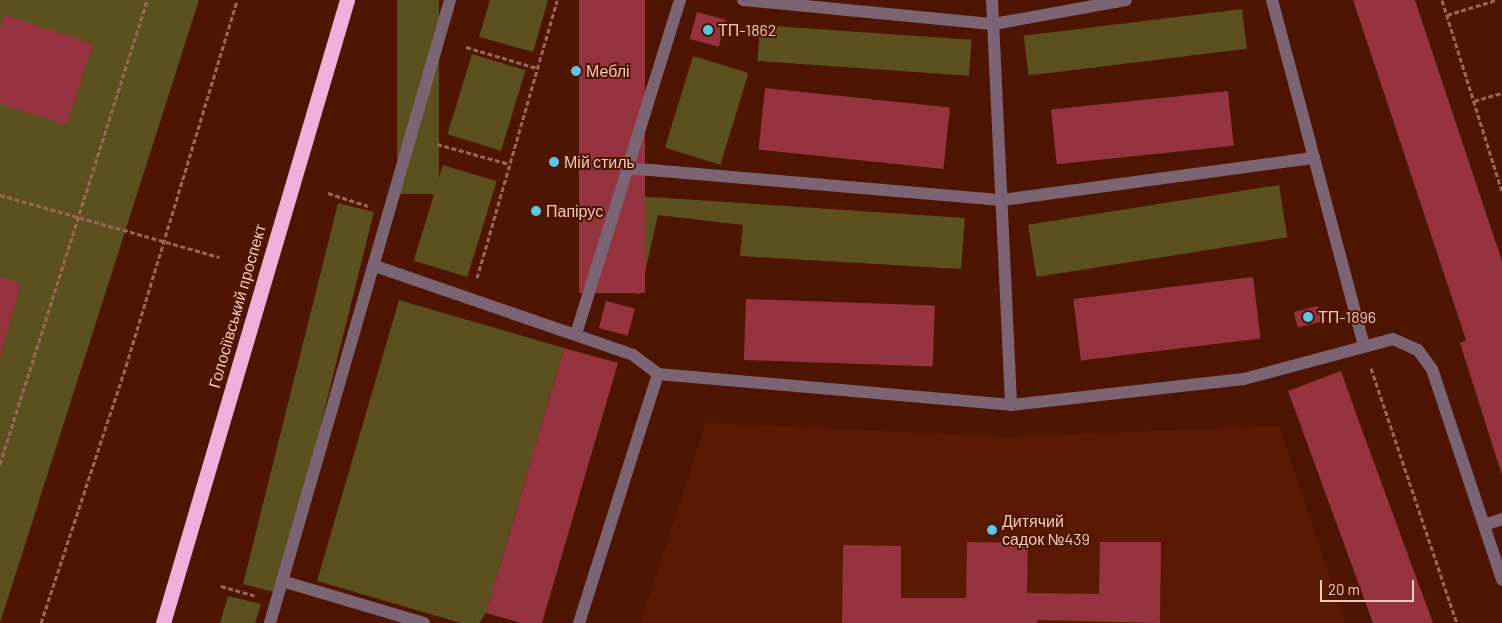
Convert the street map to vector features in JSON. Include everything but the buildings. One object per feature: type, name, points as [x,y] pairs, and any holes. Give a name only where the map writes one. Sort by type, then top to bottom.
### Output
[{"type":"highway","name":"Голосіївський проспект","points":[[163,623],[347,0]]},
{"type":"street","points":[[270,623],[375,266],[388,212],[450,0]]},
{"type":"street","points":[[576,334],[680,0]]},
{"type":"street","points":[[743,0],[994,24],[1126,0]]},
{"type":"street","points":[[992,0],[1011,405]]},
{"type":"street","points":[[1272,0],[1364,346]]},
{"type":"street","points":[[627,168],[1002,200],[1314,158]]},
{"type":"street","points":[[375,266],[633,355],[658,374],[1011,405],[1244,379],[1393,339],[1418,350],[1432,370],[1502,580]]},
{"type":"street","points":[[579,623],[658,374]]},
{"type":"street","points":[[1484,525],[1502,519]]},
{"type":"street","points":[[282,581],[424,623]]},
{"type":"path","points":[[0,464],[147,0]]},
{"type":"path","points":[[41,623],[164,242],[237,0]]},
{"type":"path","points":[[470,300],[557,0]]},
{"type":"path","points":[[1442,0],[1502,191]]},
{"type":"path","points":[[1447,15],[1496,0]]},
{"type":"path","points":[[466,47],[537,68]]},
{"type":"path","points":[[1474,102],[1502,92]]},
{"type":"path","points":[[438,144],[509,164]]},
{"type":"path","points":[[328,193],[388,212]]},
{"type":"path","points":[[0,195],[219,258]]},
{"type":"path","points":[[1364,346],[1458,623]]},
{"type":"path","points":[[222,586],[276,602]]},
{"type":"shaded area","points":[[0,0],[199,0],[0,623]]},
{"type":"shaded area","points":[[397,0],[439,0],[439,194],[397,194]]},
{"type":"shaded area","points":[[490,0],[548,0],[533,52],[479,37]]},
{"type":"shaded area","points":[[1242,9],[1247,49],[1029,76],[1024,36]]},
{"type":"shaded area","points":[[760,25],[971,40],[969,76],[757,61]]},
{"type":"shaded area","points":[[472,54],[526,70],[501,151],[447,134]]},
{"type":"shaded area","points":[[693,56],[748,73],[720,165],[665,148]]},
{"type":"shaded area","points":[[443,165],[497,181],[467,277],[414,261]]},
{"type":"shaded area","points":[[1279,185],[1287,237],[1036,277],[1028,225]]},
{"type":"shaded area","points":[[635,196],[965,218],[961,269],[740,256],[743,225],[658,215],[640,294],[612,288]]},
{"type":"shaded area","points":[[338,203],[374,212],[279,593],[243,584]]},
{"type":"shaded area","points":[[399,300],[564,348],[486,613],[479,623],[461,623],[317,581]]},
{"type":"shaded area","name":"Дитячий садок №439","points":[[706,423],[1007,437],[1279,426],[1345,623],[640,623]]},
{"type":"shaded area","points":[[228,596],[261,604],[255,623],[220,623]]},
{"type":"place","name":"ТП-1862","points":[[708,30]]},
{"type":"place","name":"Меблі","points":[[576,71]]},
{"type":"place","name":"Мій стиль","points":[[554,162]]},
{"type":"place","name":"Папірус","points":[[536,211]]},
{"type":"place","name":"ТП-1896","points":[[1308,317]]},
{"type":"place","name":"Дитячий садок №439","points":[[992,530]]}]
